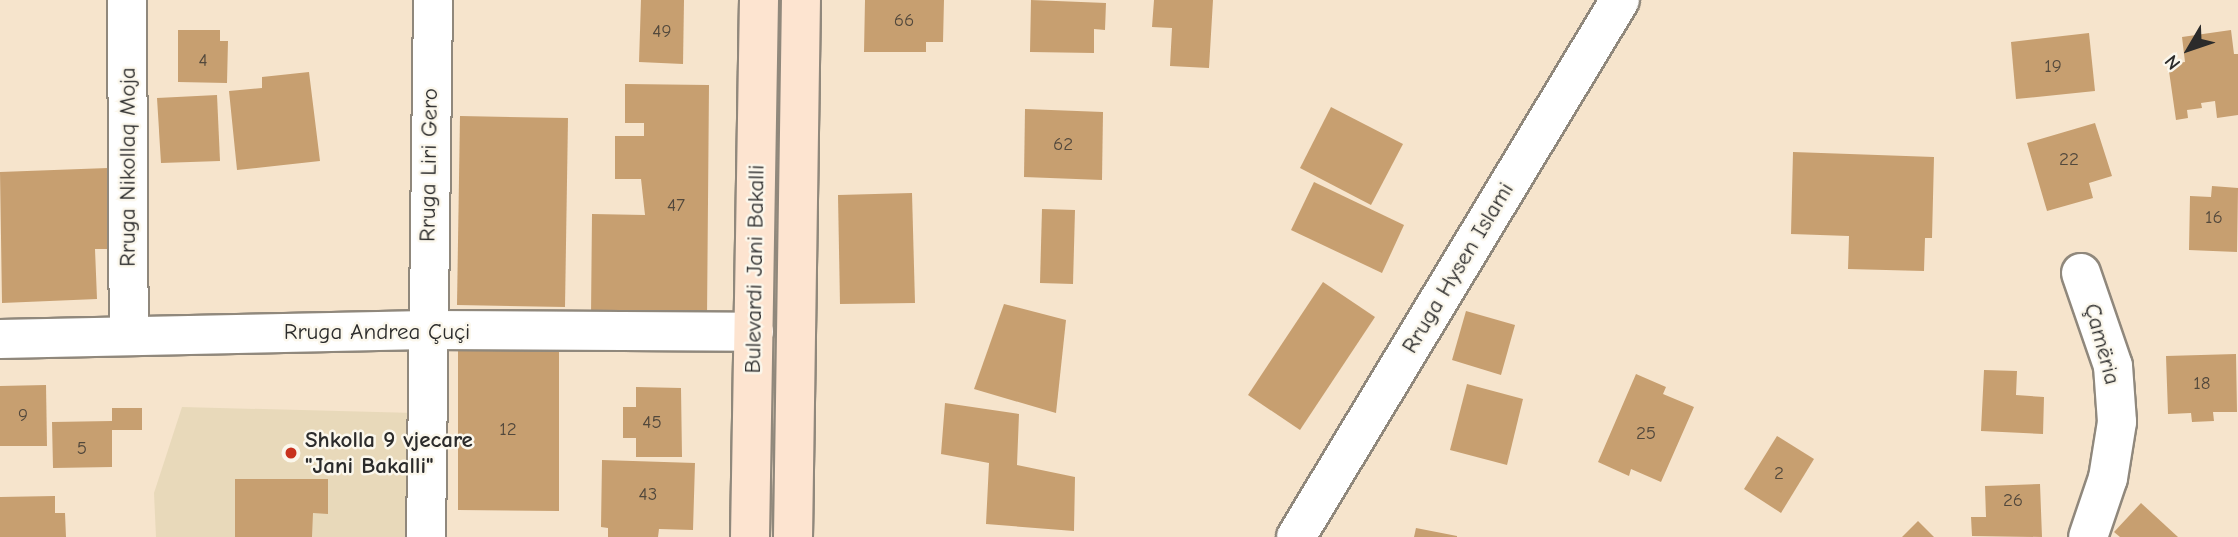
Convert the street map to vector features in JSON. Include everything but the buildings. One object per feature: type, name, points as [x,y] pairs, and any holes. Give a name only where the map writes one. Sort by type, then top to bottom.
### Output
[{"type":"main road","name":"Bulevardi Jani Bakalli","points":[[750,537],[759,0]]},
{"type":"main road","name":"Bulevardi Jani Bakalli","points":[[793,537],[802,0]]},
{"type":"street","name":"Rruga Nikollaq Moja","points":[[127,0],[129,334]]},
{"type":"street","name":"Rruga Liri Gero","points":[[426,537],[426,330],[433,0]]},
{"type":"street","name":"Rruga Hysen Islami","points":[[1296,537],[1620,0]]},
{"type":"street","name":"Çamëria","points":[[2081,274],[2113,366],[2117,422],[2108,478],[2088,537]]},
{"type":"street","name":"Rruga Andrea Çuçi","points":[[0,339],[129,334],[426,330],[754,332]]},
{"type":"shaded area","name":"Shkolla 9 vjecare \"Jani Bakalli\"","points":[[182,407],[415,413],[413,537],[156,537],[154,493]]},
{"type":"place","name":"Shkolla 9 vjecare \"Jani Bakalli\"","points":[[291,453]]}]
